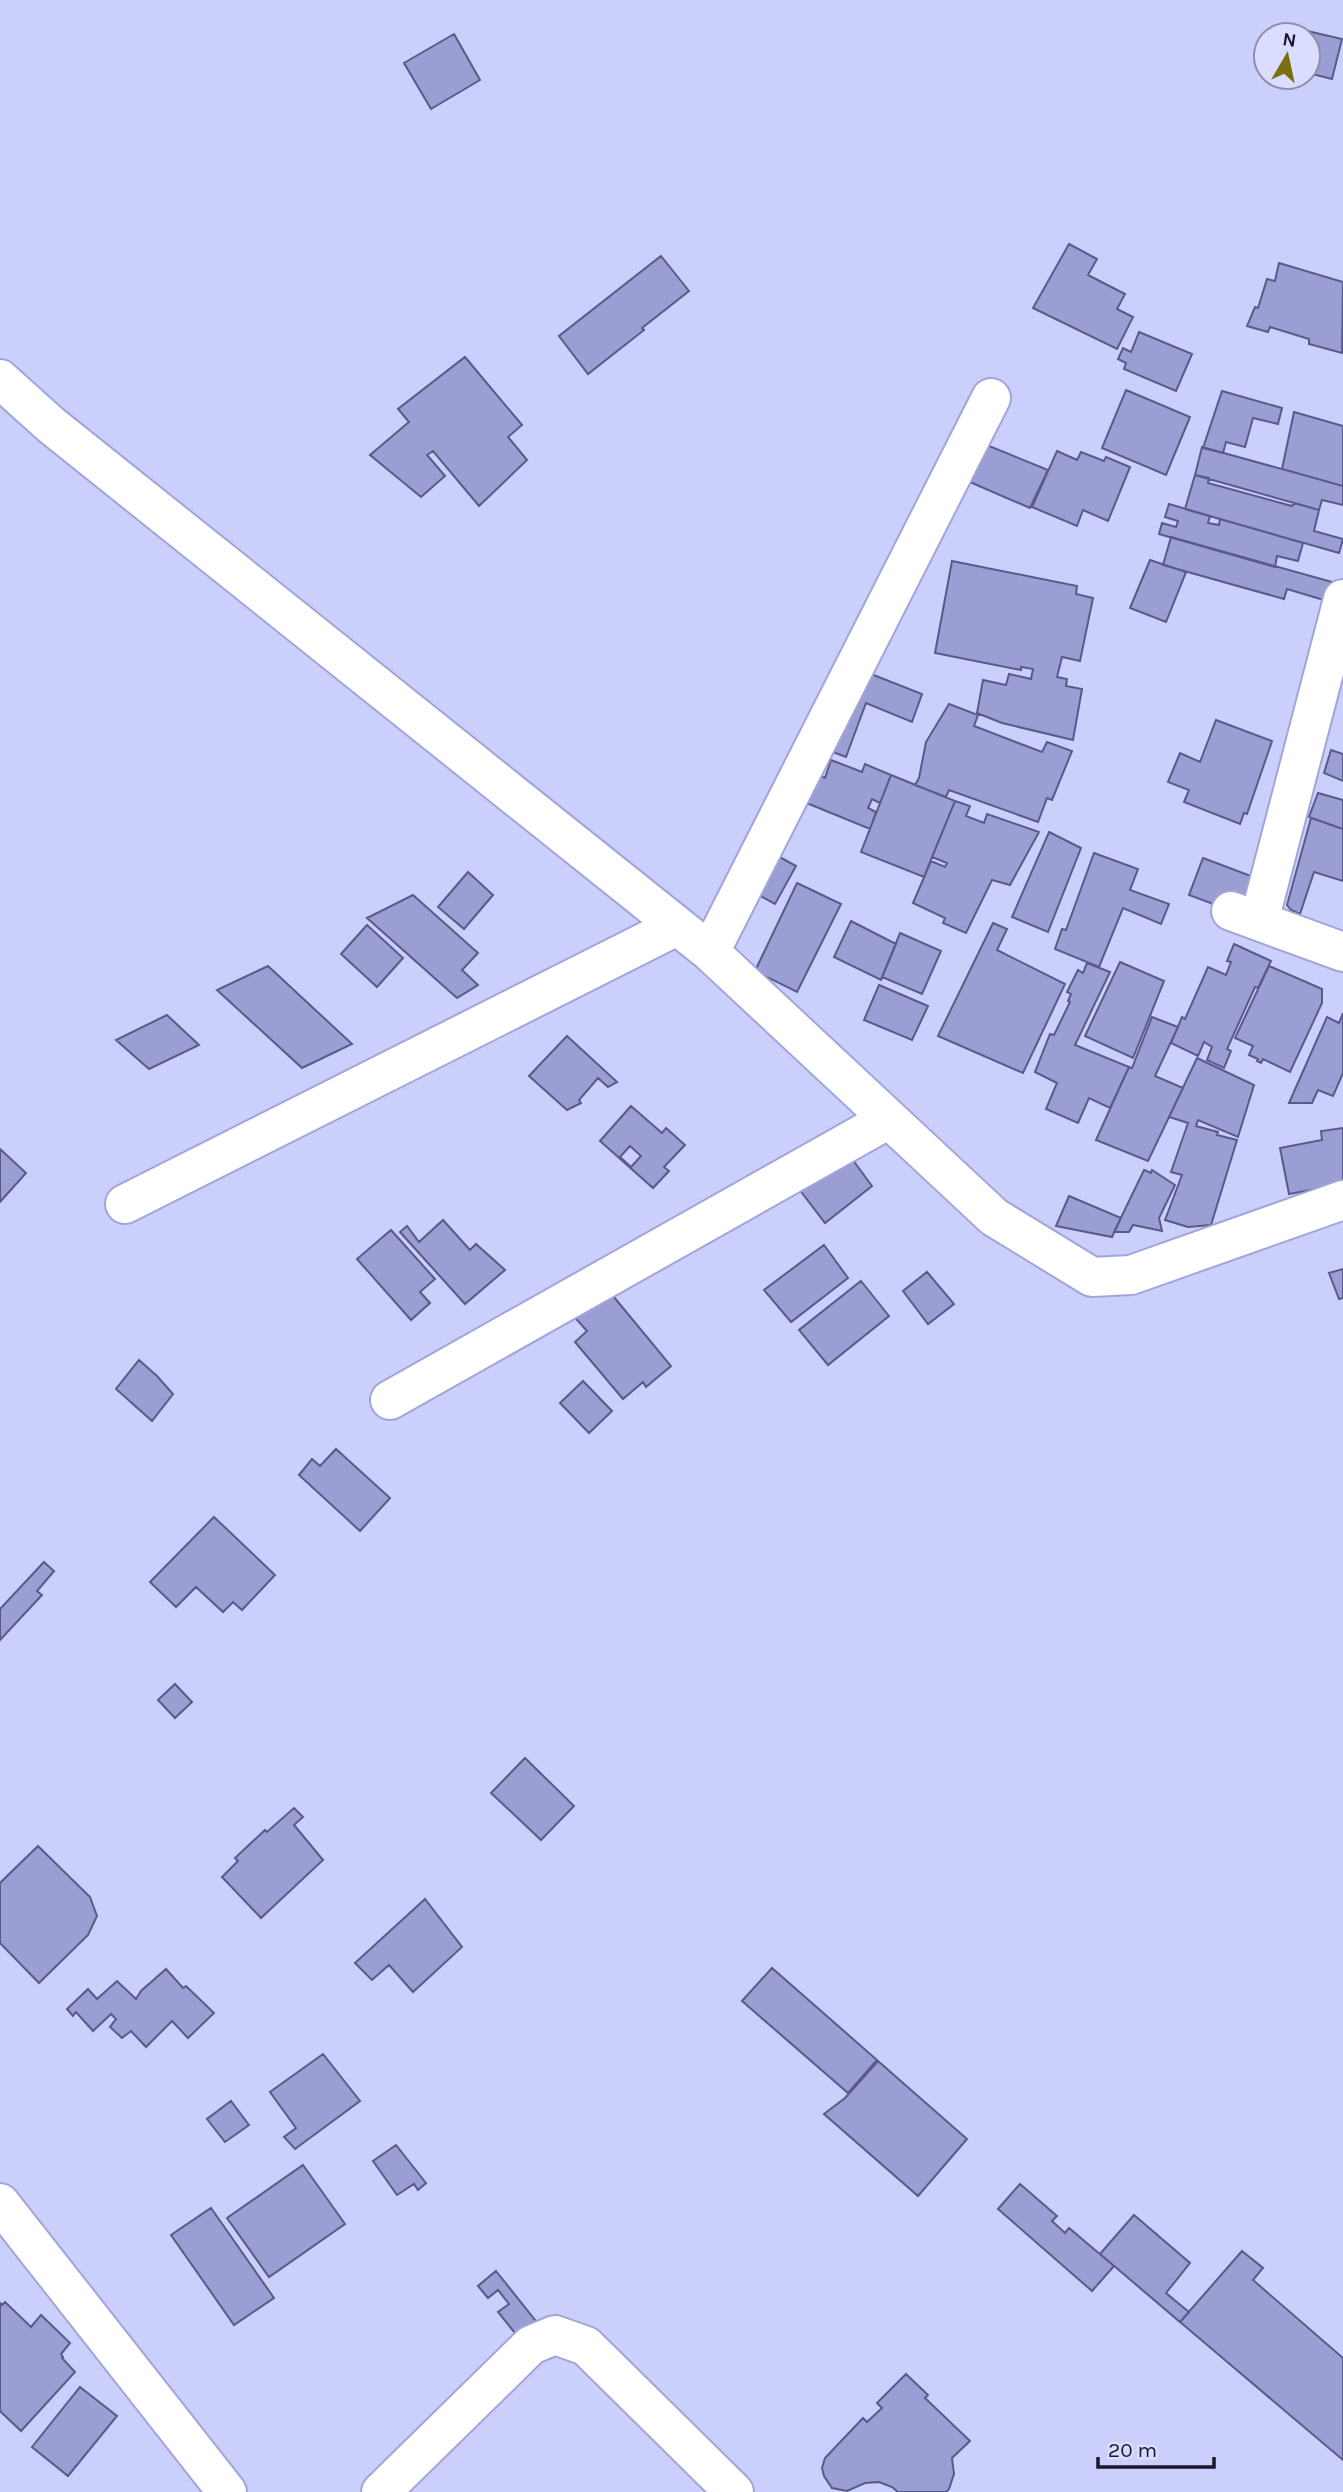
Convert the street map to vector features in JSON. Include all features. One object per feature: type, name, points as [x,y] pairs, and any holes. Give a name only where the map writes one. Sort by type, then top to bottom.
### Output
[{"type":"street","points":[[0,379],[51,425],[710,952],[994,1217],[1092,1278],[1132,1275],[1343,1200]]},
{"type":"street","points":[[710,952],[991,398]]},
{"type":"street","points":[[1343,599],[1245,916],[1343,952]]},
{"type":"street","points":[[125,1204],[677,926]]},
{"type":"street","points":[[390,1400],[889,1118]]},
{"type":"street","points":[[0,2203],[227,2492]]},
{"type":"street","points":[[381,2492],[531,2345],[555,2335],[586,2346],[734,2492]]},
{"type":"building","points":[[454,34],[480,80],[431,109],[404,63]]},
{"type":"building","points":[[1322,34],[1342,39],[1332,79],[1322,76]]},
{"type":"building","points":[[1069,244],[1097,259],[1088,275],[1125,294],[1117,309],[1133,317],[1117,349],[1033,308]]},
{"type":"building","points":[[661,256],[689,291],[588,374],[559,336]]},
{"type":"building","points":[[1279,263],[1343,282],[1342,353],[1309,344],[1309,339],[1270,327],[1268,332],[1247,326],[1255,307],[1258,308],[1267,279],[1275,281]]},
{"type":"building","points":[[1139,332],[1192,354],[1176,391],[1124,369],[1126,363],[1118,359],[1123,348],[1131,352]]},
{"type":"building","points":[[465,357],[522,425],[508,437],[527,460],[479,506],[433,451],[427,455],[445,476],[421,497],[370,455],[409,422],[398,409]]},
{"type":"building","points":[[1126,390],[1190,417],[1166,475],[1102,448]]},
{"type":"building","points":[[1222,391],[1282,408],[1278,424],[1253,418],[1245,447],[1226,442],[1223,453],[1203,448]]},
{"type":"building","points":[[1294,412],[1343,426],[1343,486],[1282,469]]},
{"type":"building","points":[[967,437],[1048,470],[1030,508],[949,473]]},
{"type":"building","points":[[1202,447],[1343,486],[1343,505],[1322,500],[1319,510],[1195,475]]},
{"type":"building","points":[[1057,451],[1077,460],[1081,452],[1104,461],[1106,457],[1130,467],[1108,521],[1083,510],[1077,526],[1032,507]]},
{"type":"building","points":[[1195,475],[1209,478],[1208,483],[1292,506],[1294,503],[1319,510],[1314,531],[1343,539],[1339,553],[1185,509]]},
{"type":"building","points":[[1169,504],[1210,516],[1208,523],[1219,525],[1220,519],[1303,543],[1298,561],[1277,556],[1275,567],[1159,534],[1162,523],[1176,527],[1178,521],[1165,517]]},
{"type":"building","points":[[1171,537],[1332,582],[1327,601],[1287,589],[1284,599],[1163,565]]},
{"type":"building","points":[[1150,560],[1186,572],[1166,622],[1130,608]]},
{"type":"building","points":[[952,561],[1077,586],[1076,594],[1093,598],[1080,661],[1062,657],[1057,677],[1067,679],[1066,686],[1082,689],[1073,740],[1002,723],[977,713],[983,680],[1006,685],[1009,674],[1031,679],[1033,669],[1021,667],[1021,670],[935,653]]},
{"type":"building","points":[[866,672],[922,694],[912,722],[866,703],[846,757],[819,747]]},
{"type":"building","points":[[949,704],[978,715],[974,726],[1042,752],[1047,742],[1072,751],[1052,800],[1047,798],[1038,822],[949,790],[946,797],[915,785],[919,778],[926,742]]},
{"type":"building","points":[[1216,720],[1272,741],[1247,814],[1244,813],[1240,824],[1184,802],[1189,790],[1168,782],[1180,753],[1200,762]]},
{"type":"building","points":[[1331,750],[1343,754],[1343,781],[1324,773]]},
{"type":"building","points":[[831,760],[862,772],[865,764],[891,775],[880,803],[872,799],[868,808],[876,812],[870,829],[792,797],[814,773],[825,778]]},
{"type":"building","points":[[891,775],[955,801],[924,877],[861,852]]},
{"type":"building","points":[[1318,793],[1343,800],[1343,829],[1309,817]]},
{"type":"building","points":[[955,801],[970,806],[966,816],[984,823],[987,814],[1039,832],[1010,885],[992,880],[966,933],[943,923],[945,918],[913,903],[931,861],[945,867],[947,863],[932,857]]},
{"type":"building","points":[[1311,818],[1343,829],[1343,881],[1314,872],[1300,914],[1287,905]]},
{"type":"building","points":[[1049,832],[1081,848],[1048,932],[1012,917]]},
{"type":"building","points":[[763,848],[796,866],[775,904],[742,886]]},
{"type":"building","points":[[1094,853],[1138,869],[1130,890],[1169,904],[1161,924],[1123,908],[1099,967],[1055,949],[1062,929],[1066,930]]},
{"type":"building","points":[[1203,858],[1259,879],[1248,917],[1189,895]]},
{"type":"building","points":[[468,872],[493,895],[464,929],[438,907]]},
{"type":"building","points":[[797,883],[841,904],[797,992],[755,971]]},
{"type":"building","points":[[413,895],[478,953],[462,970],[478,985],[457,998],[367,918]]},
{"type":"building","points":[[851,921],[896,944],[881,980],[834,957]]},
{"type":"building","points":[[993,923],[1007,929],[997,950],[1065,984],[1023,1073],[938,1036]]},
{"type":"building","points":[[367,925],[403,958],[377,987],[341,954]]},
{"type":"building","points":[[900,933],[941,951],[922,994],[882,977]]},
{"type":"building","points":[[1234,944],[1271,961],[1258,988],[1255,987],[1227,1049],[1231,1051],[1224,1068],[1207,1060],[1212,1047],[1204,1042],[1198,1056],[1171,1043],[1208,967],[1226,975],[1231,962],[1227,961]]},
{"type":"building","points":[[1120,962],[1164,981],[1133,1058],[1085,1036]]},
{"type":"building","points":[[1087,963],[1110,972],[1075,1045],[1129,1067],[1110,1108],[1089,1098],[1078,1123],[1046,1109],[1057,1083],[1035,1072],[1050,1034],[1054,1035],[1070,1002],[1068,1001],[1071,994],[1067,992],[1078,970],[1083,973]]},
{"type":"building","points":[[268,966],[352,1044],[302,1068],[217,990]]},
{"type":"building","points":[[1269,966],[1322,989],[1322,1003],[1290,1072],[1263,1059],[1261,1063],[1257,1061],[1258,1059],[1249,1055],[1253,1046],[1235,1038]]},
{"type":"building","points":[[879,985],[928,1006],[912,1040],[864,1020]]},
{"type":"building","points":[[1343,1013],[1343,1073],[1333,1096],[1318,1090],[1312,1103],[1289,1103],[1327,1017],[1339,1023]]},
{"type":"building","points":[[167,1015],[199,1045],[149,1069],[116,1040]]},
{"type":"building","points":[[1152,1017],[1178,1027],[1155,1076],[1183,1088],[1148,1161],[1096,1140],[1129,1067],[1132,1068]]},
{"type":"building","points":[[567,1036],[617,1082],[608,1087],[598,1078],[579,1100],[581,1103],[567,1110],[529,1076]]},
{"type":"building","points":[[1197,1058],[1254,1085],[1238,1137],[1198,1120],[1196,1126],[1237,1140],[1211,1225],[1188,1227],[1165,1220],[1182,1175],[1171,1172],[1188,1123],[1169,1117]]},
{"type":"building","points":[[631,1106],[662,1133],[666,1128],[685,1145],[664,1167],[669,1171],[653,1188],[600,1141]],"holes":[[[630,1146],[641,1156],[631,1167],[620,1157]]]},
{"type":"building","points":[[1343,1128],[1343,1184],[1289,1194],[1280,1148],[1322,1140],[1321,1131]]},
{"type":"building","points":[[844,1148],[872,1186],[825,1223],[796,1185]]},
{"type":"building","points":[[0,1149],[26,1173],[0,1202]]},
{"type":"building","points":[[1144,1170],[1151,1173],[1152,1170],[1175,1185],[1159,1218],[1162,1231],[1133,1225],[1129,1232],[1114,1232]]},
{"type":"building","points":[[1069,1196],[1121,1218],[1112,1237],[1056,1226]]},
{"type":"building","points":[[443,1220],[470,1250],[476,1244],[505,1270],[465,1304],[400,1232],[407,1226],[419,1242]]},
{"type":"building","points":[[391,1230],[435,1279],[420,1292],[430,1303],[411,1320],[357,1259]]},
{"type":"building","points":[[824,1245],[848,1278],[791,1322],[764,1290]]},
{"type":"building","points":[[1343,1269],[1343,1298],[1339,1299],[1329,1273]]},
{"type":"building","points":[[927,1272],[954,1304],[928,1324],[903,1291]]},
{"type":"building","points":[[861,1281],[889,1316],[828,1365],[799,1330]]},
{"type":"building","points":[[604,1285],[671,1366],[646,1387],[643,1382],[623,1399],[575,1342],[587,1331],[571,1313]]},
{"type":"building","points":[[139,1360],[173,1394],[152,1421],[116,1389]]},
{"type":"building","points":[[583,1381],[612,1411],[589,1433],[560,1403]]},
{"type":"building","points":[[336,1449],[390,1498],[360,1531],[299,1475],[312,1459],[320,1466]]},
{"type":"building","points":[[214,1517],[275,1575],[242,1610],[233,1602],[223,1612],[196,1587],[176,1607],[150,1582]]},
{"type":"building","points":[[44,1562],[54,1571],[37,1591],[42,1595],[0,1640],[0,1609]]},
{"type":"building","points":[[175,1684],[192,1702],[175,1718],[158,1700]]},
{"type":"building","points":[[525,1758],[574,1806],[541,1840],[491,1793]]},
{"type":"building","points":[[294,1808],[303,1817],[294,1825],[323,1860],[261,1918],[222,1877],[238,1861],[235,1858]]},
{"type":"building","points":[[38,1846],[90,1897],[97,1916],[88,1935],[39,1983],[0,1943],[0,1883]]},
{"type":"building","points":[[425,1899],[462,1947],[413,1992],[389,1965],[372,1980],[355,1963]]},
{"type":"building","points":[[772,1968],[877,2060],[848,2093],[742,2001]]},
{"type":"building","points":[[166,1969],[183,1988],[186,1986],[214,2013],[188,2038],[172,2021],[146,2047],[131,2031],[122,2038],[110,2027],[116,2019],[111,2014],[93,2031],[76,2012],[73,2016],[67,2009],[88,1989],[97,1999],[117,1981],[136,1999],[141,1991]]},
{"type":"building","points":[[323,2054],[360,2101],[295,2149],[284,2137],[296,2128],[270,2092]]},
{"type":"building","points":[[878,2061],[967,2139],[918,2196],[824,2114],[845,2098]]},
{"type":"building","points":[[231,2101],[249,2125],[225,2142],[207,2119]]},
{"type":"building","points":[[396,2145],[426,2183],[418,2190],[414,2184],[397,2195],[373,2161]]},
{"type":"building","points":[[303,2165],[345,2224],[269,2277],[227,2218]]},
{"type":"building","points":[[1020,2184],[1057,2216],[1052,2221],[1065,2233],[1069,2228],[1114,2266],[1092,2291],[998,2209]]},
{"type":"building","points":[[211,2208],[274,2298],[234,2325],[171,2235]]},
{"type":"building","points":[[1134,2215],[1190,2263],[1166,2293],[1189,2312],[1180,2322],[1100,2254]]},
{"type":"building","points":[[1242,2251],[1263,2268],[1253,2280],[1343,2358],[1343,2460],[1180,2322]]},
{"type":"building","points":[[496,2271],[539,2325],[523,2343],[498,2312],[509,2304],[498,2290],[488,2298],[478,2286]]},
{"type":"building","points":[[5,2302],[31,2327],[41,2315],[70,2343],[61,2354],[75,2372],[21,2431],[0,2411],[0,2303],[2,2305]]},
{"type":"building","points":[[906,2374],[928,2395],[925,2398],[970,2441],[952,2458],[954,2474],[949,2489],[946,2492],[898,2492],[879,2482],[865,2483],[847,2491],[832,2488],[822,2468],[825,2458],[863,2418],[867,2422],[882,2408],[877,2403]]},
{"type":"building","points":[[80,2387],[117,2416],[68,2476],[32,2447]]}]
